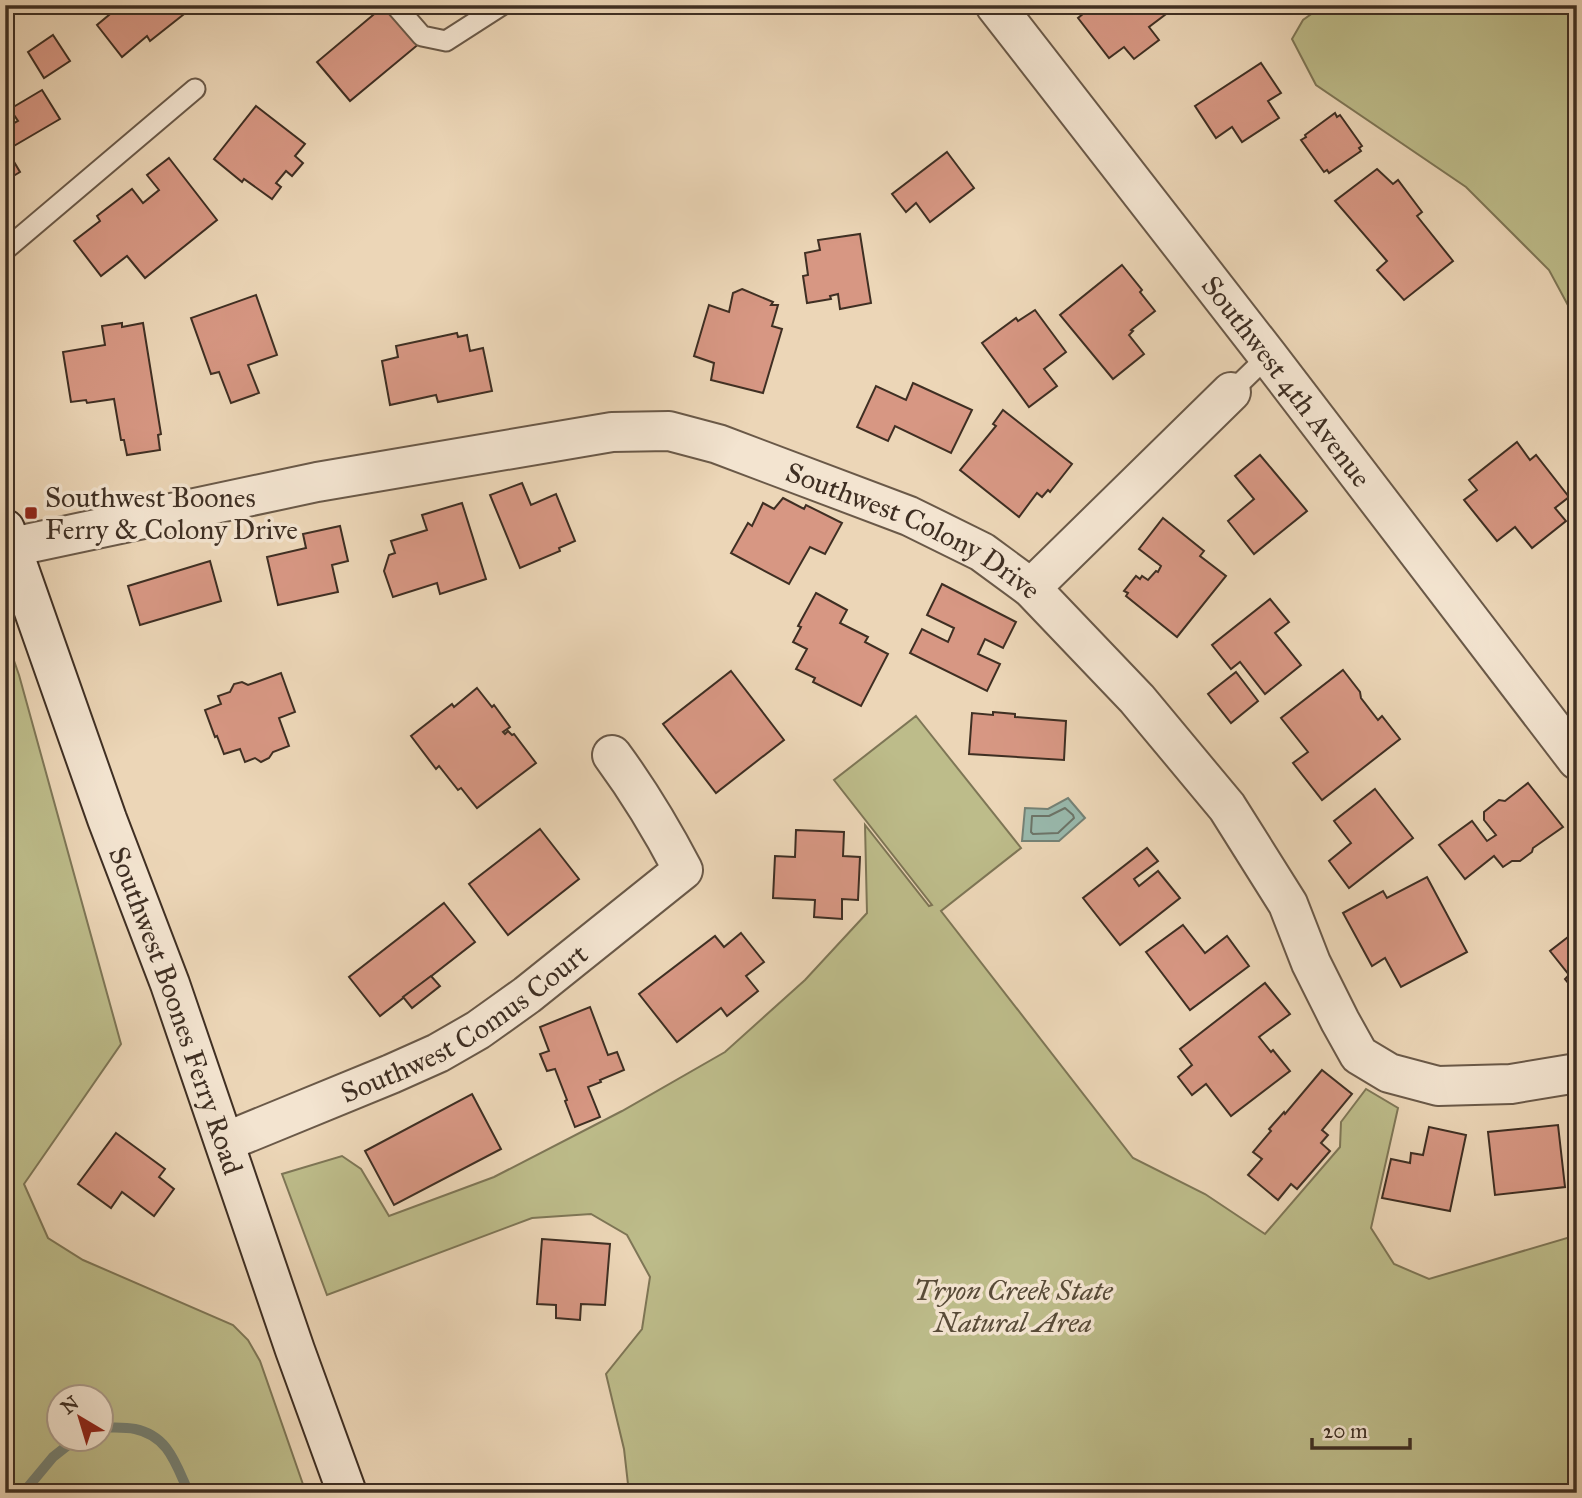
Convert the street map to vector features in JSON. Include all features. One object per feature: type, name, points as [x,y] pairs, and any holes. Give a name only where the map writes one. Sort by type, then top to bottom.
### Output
[{"type":"street","name":"Southwest 4th Avenue","points":[[995,5],[1577,760]]},
{"type":"street","points":[[1031,588],[1231,392]]},
{"type":"street","name":"Southwest Colony Drive","points":[[8,538],[612,432],[669,431],[718,444],[909,516],[982,552],[1031,588],[1137,699],[1227,807],[1287,904],[1311,963],[1359,1055],[1389,1073],[1438,1086],[1511,1084],[1577,1073]]},
{"type":"street","name":"Southwest Boones Ferry Road","points":[[8,538],[107,819],[170,984],[295,1350],[346,1489]]},
{"type":"street","name":"Southwest Comus Court","points":[[225,1142],[438,1053],[527,995],[683,870],[659,823],[612,755]]},
{"type":"lane","points":[[396,5],[422,36],[446,41],[502,5]]},
{"type":"lane","points":[[5,250],[195,89]]},
{"type":"lane","points":[[1231,392],[1268,356]]},
{"type":"green space","points":[[1324,5],[1577,5],[1577,322],[1549,270],[1466,187],[1316,85],[1292,39],[1303,20]]},
{"type":"green space","points":[[5,635],[19,675],[121,1044],[24,1184],[48,1238],[83,1260],[233,1325],[248,1340],[260,1361],[306,1493],[5,1493]]},
{"type":"green space","name":"Tryon Creek State Natural Area","points":[[916,716],[1021,848],[941,911],[1133,1158],[1205,1194],[1265,1234],[1340,1147],[1341,1122],[1366,1089],[1398,1108],[1371,1228],[1394,1264],[1429,1279],[1577,1235],[1577,1493],[629,1493],[624,1449],[606,1374],[642,1329],[650,1277],[627,1235],[591,1214],[532,1218],[327,1295],[282,1174],[342,1156],[361,1169],[389,1216],[494,1177],[622,1111],[725,1052],[805,980],[867,913],[865,825],[929,906],[932,905],[834,780]]},
{"type":"water","points":[[1068,798],[1085,818],[1059,841],[1022,841],[1025,808],[1048,809]]},
{"type":"building","points":[[121,5],[193,7],[150,41],[147,36],[122,57],[97,25]]},
{"type":"building","points":[[385,5],[420,43],[350,101],[317,62]]},
{"type":"building","points":[[1094,5],[1172,5],[1174,8],[1149,27],[1159,40],[1134,59],[1124,47],[1109,58],[1078,18]]},
{"type":"building","points":[[53,35],[70,61],[44,78],[28,52]]},
{"type":"building","points":[[1261,63],[1281,93],[1268,101],[1279,118],[1242,142],[1232,127],[1216,138],[1195,106]]},
{"type":"building","points":[[42,90],[60,119],[7,150],[20,172],[5,181],[5,128],[18,121],[10,109]]},
{"type":"building","points":[[256,106],[305,144],[295,156],[303,163],[292,176],[286,171],[276,183],[281,187],[272,199],[244,179],[242,182],[214,159]]},
{"type":"building","points":[[1335,113],[1337,117],[1340,115],[1362,146],[1359,148],[1361,151],[1329,173],[1327,170],[1324,172],[1301,140]]},
{"type":"building","points":[[947,152],[974,188],[930,222],[916,203],[906,212],[892,194]]},
{"type":"building","points":[[169,158],[217,220],[145,278],[127,256],[101,276],[74,241],[100,221],[97,216],[132,189],[143,203],[159,190],[147,175]]},
{"type":"building","points":[[1377,169],[1393,184],[1398,180],[1422,212],[1417,216],[1453,261],[1404,300],[1377,270],[1387,261],[1335,201]]},
{"type":"building","points":[[860,234],[871,303],[840,309],[838,294],[830,296],[831,299],[807,303],[803,276],[808,275],[805,253],[820,250],[818,240]]},
{"type":"building","points":[[1122,265],[1155,311],[1131,330],[1133,331],[1129,335],[1144,354],[1113,379],[1060,315]]},
{"type":"building","points":[[742,289],[773,302],[771,305],[778,305],[772,326],[782,329],[763,393],[711,380],[714,363],[694,356],[709,305],[729,312],[733,293]]},
{"type":"building","points":[[256,295],[277,355],[248,365],[259,393],[231,403],[219,372],[211,374],[191,318]]},
{"type":"building","points":[[1035,310],[1066,352],[1044,369],[1057,386],[1029,407],[982,343],[1016,318],[1018,321]]},
{"type":"building","points":[[122,323],[122,327],[143,323],[161,434],[158,435],[160,450],[127,455],[124,440],[121,440],[114,399],[87,403],[86,400],[71,402],[63,352],[105,345],[102,326]]},
{"type":"building","points":[[457,333],[458,337],[467,335],[470,351],[483,348],[492,391],[438,402],[436,395],[390,405],[382,361],[398,357],[396,346]]},
{"type":"building","points":[[913,383],[972,410],[951,453],[895,426],[888,441],[857,427],[876,386],[906,400]]},
{"type":"building","points":[[1003,410],[1072,464],[1050,492],[1048,490],[1042,497],[1037,493],[1019,517],[960,470],[996,426],[993,424]]},
{"type":"building","points":[[1517,442],[1530,460],[1536,455],[1569,497],[1555,508],[1566,521],[1532,548],[1515,527],[1497,541],[1464,500],[1477,490],[1469,480]]},
{"type":"building","points":[[1260,455],[1307,511],[1254,554],[1228,521],[1254,499],[1235,476]]},
{"type":"building","points":[[522,483],[531,505],[556,494],[575,541],[559,548],[560,551],[520,568],[490,495]]},
{"type":"building","points":[[783,498],[804,509],[806,505],[842,523],[825,554],[810,547],[789,584],[731,553],[748,523],[752,526],[763,503],[774,509]]},
{"type":"building","points":[[462,503],[486,579],[440,594],[437,583],[393,597],[384,571],[389,555],[395,553],[391,541],[427,530],[422,515]]},
{"type":"building","points":[[1163,518],[1204,551],[1200,556],[1226,576],[1177,637],[1126,596],[1128,593],[1124,591],[1136,576],[1148,580],[1158,572],[1161,566],[1139,549]]},
{"type":"building","points":[[340,526],[348,561],[332,565],[338,592],[278,605],[267,557],[306,548],[303,534]]},
{"type":"building","points":[[210,561],[221,601],[140,625],[128,586]]},
{"type":"building","points":[[942,584],[1016,622],[1003,648],[985,639],[978,654],[1000,664],[987,691],[910,653],[922,629],[948,642],[954,628],[927,615]]},
{"type":"building","points":[[816,593],[847,610],[840,623],[868,637],[865,642],[888,654],[861,706],[813,682],[815,678],[796,669],[807,649],[793,642],[801,627],[798,626]]},
{"type":"building","points":[[1270,599],[1289,622],[1275,633],[1301,665],[1265,694],[1240,662],[1231,669],[1212,645]]},
{"type":"building","points":[[1343,670],[1378,720],[1382,716],[1400,739],[1322,800],[1293,763],[1308,752],[1281,718]]},
{"type":"building","points":[[731,671],[784,740],[716,793],[663,724]]},
{"type":"building","points":[[1236,672],[1258,701],[1231,723],[1208,694]]},
{"type":"building","points":[[281,673],[295,712],[279,718],[289,746],[273,752],[261,762],[255,758],[245,762],[240,749],[224,754],[205,710],[221,704],[218,696],[230,692],[234,684],[242,682],[248,685]]},
{"type":"building","points":[[477,688],[510,727],[503,732],[514,734],[536,763],[477,808],[439,766],[436,769],[411,736]]},
{"type":"building","points":[[993,712],[1015,714],[1015,717],[1066,721],[1064,760],[969,754],[972,713],[993,715]]},
{"type":"building","points":[[1528,783],[1563,827],[1533,848],[1532,852],[1520,861],[1512,861],[1503,867],[1494,856],[1465,879],[1439,845],[1472,821],[1487,841],[1496,835],[1484,820],[1484,812],[1499,800],[1505,801]]},
{"type":"building","points":[[1375,789],[1413,838],[1349,888],[1329,861],[1351,843],[1334,821]]},
{"type":"building","points":[[540,829],[579,879],[508,935],[469,884]]},
{"type":"building","points":[[796,830],[844,832],[843,856],[860,857],[858,900],[842,899],[842,919],[814,917],[815,900],[773,898],[775,856],[795,857]]},
{"type":"building","points":[[1147,848],[1158,861],[1134,879],[1139,886],[1158,871],[1180,898],[1120,945],[1083,898]]},
{"type":"building","points":[[1427,877],[1467,952],[1401,987],[1385,958],[1372,966],[1343,913],[1383,891],[1387,898]]},
{"type":"building","points":[[444,903],[475,942],[380,1016],[349,977]]},
{"type":"building","points":[[1183,925],[1205,953],[1227,936],[1249,966],[1190,1010],[1146,952]]},
{"type":"building","points":[[1577,930],[1577,994],[1565,979],[1569,975],[1550,951]]},
{"type":"building","points":[[741,933],[764,962],[746,976],[758,991],[727,1016],[721,1008],[677,1042],[639,994],[715,936],[724,947]]},
{"type":"building","points":[[431,976],[440,986],[412,1008],[403,997]]},
{"type":"building","points":[[1265,983],[1290,1014],[1259,1037],[1290,1071],[1231,1116],[1206,1084],[1192,1095],[1178,1077],[1192,1065],[1180,1049]]},
{"type":"building","points":[[590,1007],[608,1055],[617,1052],[624,1070],[588,1087],[600,1117],[575,1127],[555,1069],[547,1071],[540,1054],[549,1051],[540,1027]]},
{"type":"building","points":[[1322,1070],[1352,1094],[1322,1130],[1328,1135],[1321,1143],[1330,1151],[1297,1189],[1291,1184],[1278,1200],[1248,1175],[1262,1159],[1253,1152],[1271,1131],[1269,1129]]},
{"type":"building","points":[[472,1094],[501,1149],[394,1205],[365,1151]]},
{"type":"building","points":[[1558,1125],[1565,1187],[1495,1195],[1488,1132]]},
{"type":"building","points":[[1429,1127],[1466,1135],[1450,1211],[1382,1198],[1391,1159],[1410,1163],[1411,1153],[1423,1155]]},
{"type":"building","points":[[116,1133],[165,1169],[159,1177],[174,1189],[154,1216],[122,1192],[111,1208],[78,1184]]},
{"type":"building","points":[[542,1239],[610,1244],[605,1305],[581,1304],[580,1320],[556,1318],[556,1305],[537,1304]]},
{"type":"waterway","points":[[116,1428],[147,1433],[164,1445],[189,1493]]},
{"type":"waterway","points":[[23,1493],[59,1452]]},
{"type":"place","name":"Southwest Boones Ferry & Colony Drive","points":[[31,513]]}]
